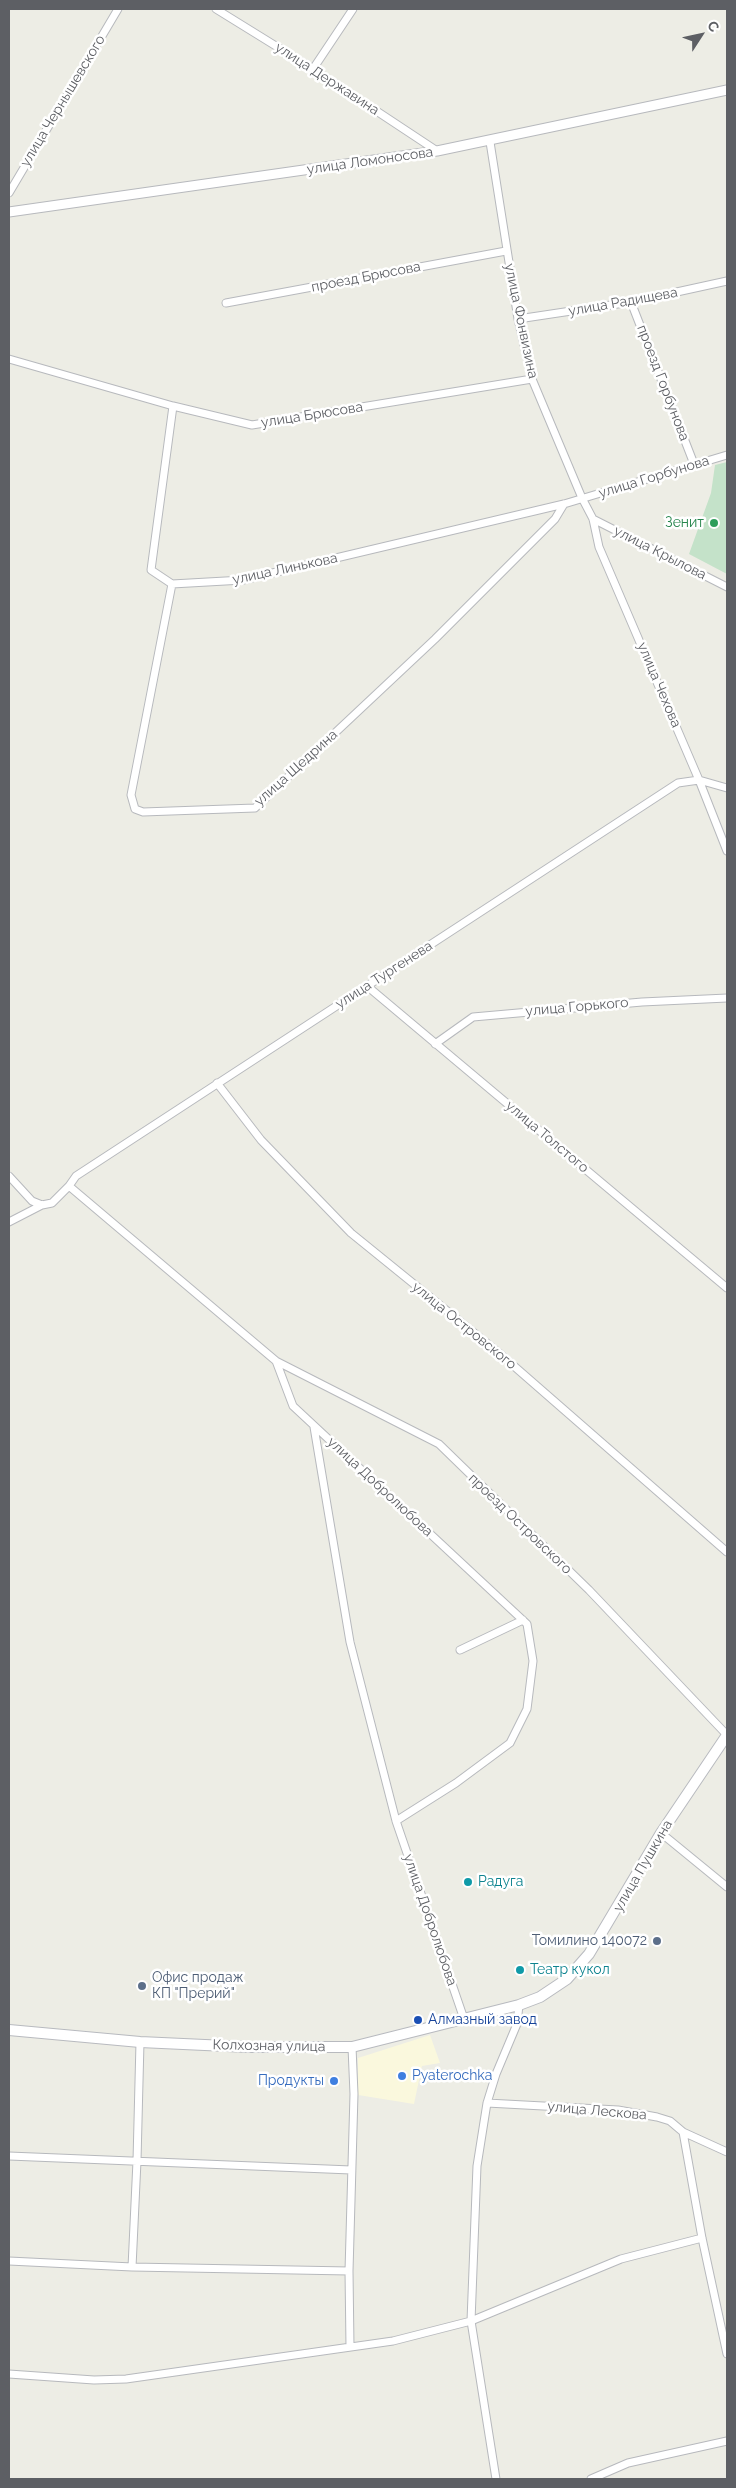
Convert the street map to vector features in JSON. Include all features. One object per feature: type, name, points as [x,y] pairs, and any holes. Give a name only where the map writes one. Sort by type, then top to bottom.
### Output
[{"type":"main road","name":"улица Пушкина","points":[[522,2004],[553,1990],[579,1968],[616,1912],[661,1833],[727,1735]]},
{"type":"main road","name":"Колхозная улица","points":[[9,2030],[140,2042],[248,2047],[352,2047],[522,2004]]},
{"type":"street","name":"улица Чернышевского","points":[[9,193],[118,9]]},
{"type":"street","name":"улица Державина","points":[[216,9],[314,69],[437,151]]},
{"type":"street","points":[[314,69],[353,9]]},
{"type":"street","name":"улица Ломоносова","points":[[9,212],[490,142],[727,90]]},
{"type":"street","name":"улица Фонвизина","points":[[490,142],[518,319],[532,379],[582,498],[593,519]]},
{"type":"street","name":"проезд Брюсова","points":[[226,303],[506,251]]},
{"type":"street","name":"улица Радищева","points":[[518,319],[631,302],[727,281]]},
{"type":"street","name":"проезд Горбунова","points":[[631,302],[694,464]]},
{"type":"street","name":"улица Брюсова","points":[[9,358],[173,406],[252,425],[532,379]]},
{"type":"street","points":[[172,584],[151,570],[173,406]]},
{"type":"street","name":"улица Горбунова","points":[[582,498],[727,455]]},
{"type":"street","name":"улица Линькова","points":[[172,584],[243,580],[564,504],[582,498]]},
{"type":"street","name":"улица Щедрина","points":[[172,584],[131,796],[135,809],[143,812],[255,808],[442,632],[555,519],[564,504]]},
{"type":"street","name":"улица Крылова","points":[[593,519],[727,587]]},
{"type":"street","name":"улица Чехова","points":[[593,519],[599,547],[699,780],[727,851]]},
{"type":"street","points":[[699,780],[727,788]]},
{"type":"street","name":"улица Тургенева","points":[[9,1222],[52,1203],[71,1182],[217,1083],[678,783],[699,780]]},
{"type":"street","name":"улица Толстого","points":[[367,986],[727,1288]]},
{"type":"street","name":"улица Горького","points":[[436,1044],[473,1017],[642,1002],[727,998]]},
{"type":"street","name":"улица Островского","points":[[217,1083],[261,1140],[351,1233],[499,1353],[727,1552]]},
{"type":"street","points":[[9,1176],[32,1201],[42,1206]]},
{"type":"street","points":[[71,1182],[276,1362],[293,1406],[314,1427]]},
{"type":"street","name":"проезд Островского","points":[[276,1362],[438,1444],[588,1590],[727,1735]]},
{"type":"street","name":"улица Добролюбова","points":[[314,1427],[340,1448],[408,1514],[523,1620]]},
{"type":"street","name":"улица Добролюбова","points":[[314,1427],[350,1642],[396,1821],[464,2019]]},
{"type":"street","points":[[396,1821],[456,1783],[510,1743],[528,1709],[533,1661],[527,1624],[523,1620],[460,1650]]},
{"type":"street","points":[[661,1833],[727,1887]]},
{"type":"street","points":[[496,2479],[471,2321],[477,2166],[487,2103],[522,2004]]},
{"type":"street","points":[[132,2267],[138,2161],[140,2042]]},
{"type":"street","points":[[350,2347],[349,2271],[354,2094],[352,2047]]},
{"type":"street","name":"улица Лескова","points":[[487,2103],[618,2110],[657,2117],[670,2121],[684,2132],[727,2152]]},
{"type":"street","points":[[684,2132],[702,2238],[727,2354]]},
{"type":"street","points":[[9,2156],[351,2170]]},
{"type":"street","points":[[9,2374],[94,2380],[126,2379],[393,2341],[471,2321],[621,2260],[702,2238]]},
{"type":"street","points":[[9,2261],[132,2267],[349,2271]]},
{"type":"street","points":[[591,2479],[628,2463],[727,2441]]},
{"type":"shaded area","points":[[430,2035],[440,2063],[422,2066],[414,2104],[358,2095],[358,2058]]},
{"type":"green space","name":"Зенит","points":[[727,462],[727,574],[689,554],[711,493],[715,465]]},
{"type":"place","name":"Зенит","points":[[714,523]]},
{"type":"place","name":"Радуга","points":[[468,1882]]},
{"type":"place","name":"Томилино 140072","points":[[657,1941]]},
{"type":"place","name":"Театр кукол","points":[[520,1970]]},
{"type":"place","name":"Офис продаж КП \"Прерий\"","points":[[142,1986]]},
{"type":"place","name":"Алмазный завод","points":[[418,2020]]},
{"type":"place","name":"Pyaterochka","points":[[402,2076]]},
{"type":"place","name":"Продукты","points":[[334,2081]]}]
